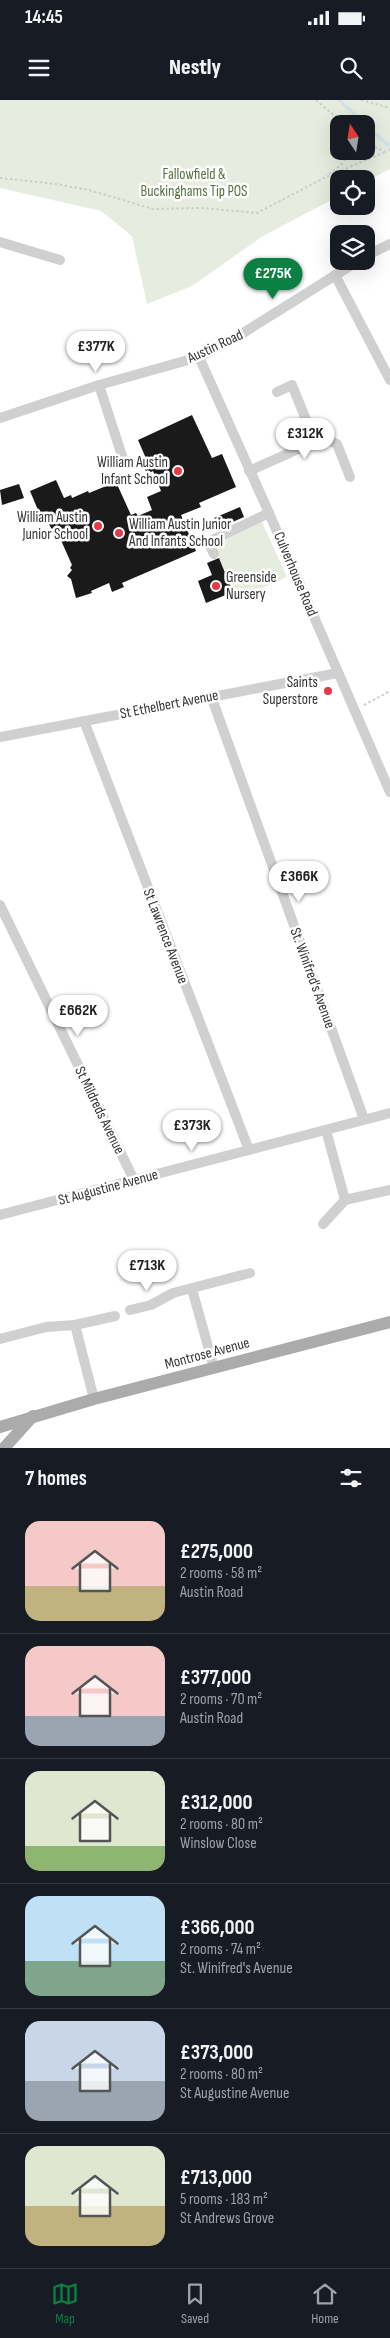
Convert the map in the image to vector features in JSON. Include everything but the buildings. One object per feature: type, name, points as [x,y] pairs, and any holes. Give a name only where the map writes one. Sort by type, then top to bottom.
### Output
[{"type":"main road","name":"Montrose Avenue","points":[[0,1426],[94,1399],[390,1322]]},
{"type":"main road","points":[[3,1443],[33,1416]]},
{"type":"street","points":[[0,242],[60,260]]},
{"type":"street","points":[[375,252],[390,244]]},
{"type":"street","name":"Austin Road","points":[[0,416],[99,385],[199,357],[240,335],[343,270]]},
{"type":"street","points":[[335,275],[390,380]]},
{"type":"street","name":"Culverhouse Road","points":[[199,357],[390,792]]},
{"type":"street","points":[[99,385],[123,458]]},
{"type":"street","points":[[277,392],[292,385],[315,442]]},
{"type":"street","points":[[249,472],[323,438],[337,444],[350,477]]},
{"type":"street","points":[[214,554],[208,542],[269,513]]},
{"type":"street","name":"St Ethelbert Avenue","points":[[0,737],[338,673]]},
{"type":"street","name":"St. Winifred's Avenue","points":[[211,696],[364,1119]]},
{"type":"street","name":"St Lawrence Avenue","points":[[84,721],[249,1150]]},
{"type":"street","name":"St Mildreds Avenue","points":[[0,906],[134,1180]]},
{"type":"street","name":"St Augustine Avenue","points":[[1,1212],[134,1180],[390,1113]]},
{"type":"street","points":[[326,1130],[345,1200]]},
{"type":"street","points":[[323,1224],[345,1200],[390,1190]]},
{"type":"street","points":[[130,1310],[151,1305],[172,1294],[250,1273]]},
{"type":"street","points":[[192,1288],[214,1368]]},
{"type":"street","points":[[0,1339],[46,1328],[75,1325],[115,1316]]},
{"type":"street","points":[[75,1325],[94,1399]]},
{"type":"path","points":[[316,100],[334,115]]},
{"type":"path","points":[[361,100],[390,108]]},
{"type":"path","points":[[375,147],[385,152]]},
{"type":"path","points":[[0,178],[56,184],[89,190],[154,209],[201,208],[256,213],[326,177],[390,150]]},
{"type":"path","points":[[326,177],[341,166],[345,160]]},
{"type":"path","points":[[355,710],[390,692]]},
{"type":"green space","name":"Fallowfield & Buckinghams Tip POS","points":[[0,100],[390,100],[390,169],[375,176],[375,170],[330,170],[330,201],[263,236],[192,286],[147,304],[132,236],[101,211],[0,188]]},
{"type":"green space","points":[[262,522],[287,577],[238,599],[213,544]]},
{"type":"waterway","points":[[339,100],[355,115]]},
{"type":"waterway","points":[[375,133],[388,145],[390,144]]},
{"type":"place","name":"William Austin Infant School","points":[[178,471]]},
{"type":"place","name":"William Austin Junior School","points":[[98,526]]},
{"type":"place","name":"William Austin Junior And Infants School","points":[[119,533]]},
{"type":"place","name":"Greenside Nursery","points":[[216,586]]},
{"type":"place","name":"Saints Superstore","points":[[328,691]]}]
